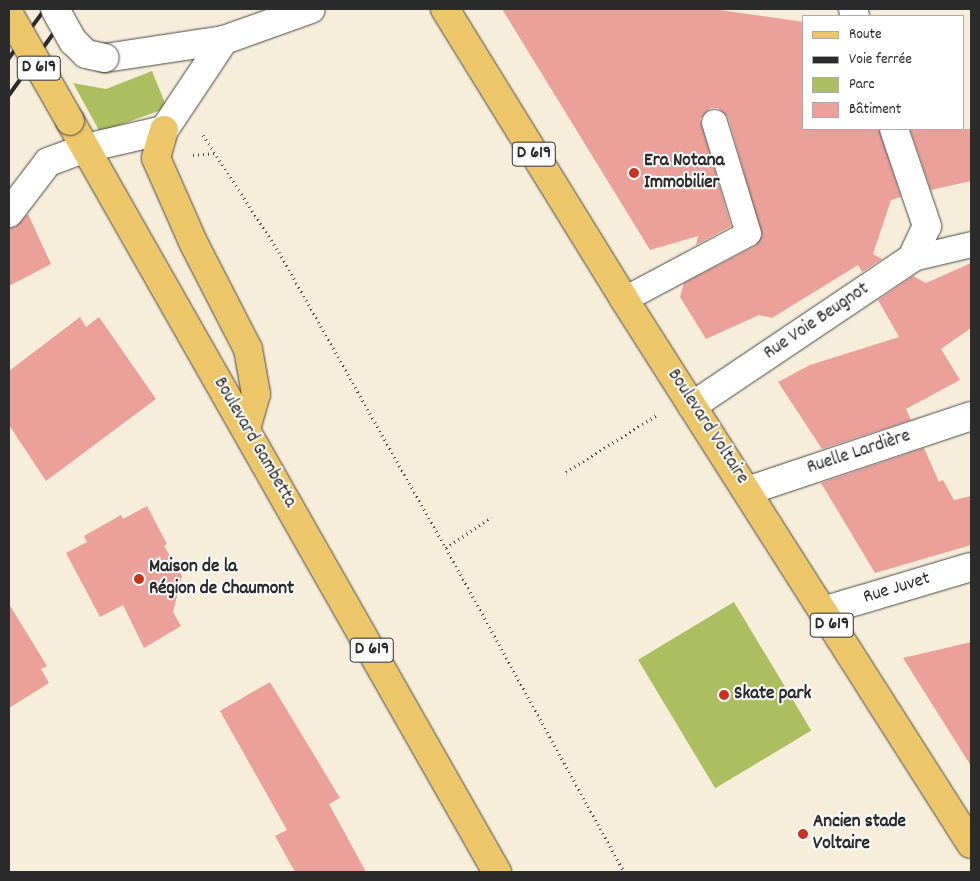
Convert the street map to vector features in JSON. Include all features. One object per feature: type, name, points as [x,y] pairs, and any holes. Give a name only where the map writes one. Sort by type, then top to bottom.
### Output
[{"type":"main road","name":"Boulevard Voltaire","points":[[445,9],[624,299],[971,844]]},
{"type":"main road","name":"Boulevard Gambetta","points":[[9,14],[497,872]]},
{"type":"main road","points":[[164,130],[156,158],[193,242],[248,349],[256,394],[246,428]]},
{"type":"street","points":[[55,9],[73,41],[86,54],[105,58],[224,40],[311,9]]},
{"type":"street","points":[[9,213],[48,162],[86,148],[164,130],[224,40]]},
{"type":"street","points":[[894,130],[927,226],[912,258]]},
{"type":"street","name":"Rue Voie Beugnot","points":[[692,406],[912,258]]},
{"type":"street","name":"Ruelle Lardière","points":[[747,490],[971,416]]},
{"type":"street","name":"Rue Juvet","points":[[823,611],[971,567]]},
{"type":"lane","points":[[624,299],[748,233],[714,122]]},
{"type":"lane","points":[[912,258],[971,244]]},
{"type":"path","points":[[182,104],[279,252],[446,548],[624,872]]},
{"type":"path","points":[[566,472],[662,412]]},
{"type":"path","points":[[446,548],[491,517]]},
{"type":"green space","points":[[152,71],[167,108],[100,132],[73,83],[106,89]]},
{"type":"green space","name":"Skate park","points":[[734,602],[811,731],[715,788],[638,660]]},
{"type":"building","points":[[502,9],[712,9],[802,22],[802,130],[879,130],[901,197],[891,200],[873,254],[882,259],[862,272],[858,265],[772,318],[759,315],[706,339],[680,297],[684,283],[755,246],[762,235],[728,117],[718,108],[710,108],[700,119],[731,226],[696,245],[698,236],[650,250]]},
{"type":"building","points":[[971,129],[971,181],[931,190],[910,130]]},
{"type":"building","points":[[28,214],[51,264],[9,286],[9,228],[15,227]]},
{"type":"building","points":[[971,263],[971,328],[941,349],[960,380],[906,409],[911,420],[822,449],[778,382],[810,365],[899,337],[878,300],[913,276],[926,283]]},
{"type":"building","points":[[80,317],[86,327],[99,317],[156,399],[46,481],[9,425],[9,371]]},
{"type":"building","points":[[924,448],[939,482],[943,480],[954,500],[971,496],[971,545],[875,573],[821,483]]},
{"type":"building","points":[[147,506],[167,544],[164,546],[182,576],[173,612],[181,626],[144,648],[123,605],[100,617],[66,553],[87,542],[84,536],[121,515],[123,519]]},
{"type":"building","points":[[9,604],[47,666],[41,669],[49,683],[9,708]]},
{"type":"building","points":[[971,642],[971,766],[903,658]]},
{"type":"building","points":[[270,682],[340,798],[329,804],[366,872],[295,872],[275,836],[287,830],[220,711]]},
{"type":"railway","points":[[9,58],[45,9]]},
{"type":"railway","points":[[9,95],[71,9]]},
{"type":"place","name":"Era Notana Immobilier","points":[[634,173]]},
{"type":"place","name":"Maison de la Région de Chaumont","points":[[139,579]]},
{"type":"place","name":"Skate park","points":[[724,695]]},
{"type":"place","name":"Ancien stade Voltaire","points":[[803,834]]}]
